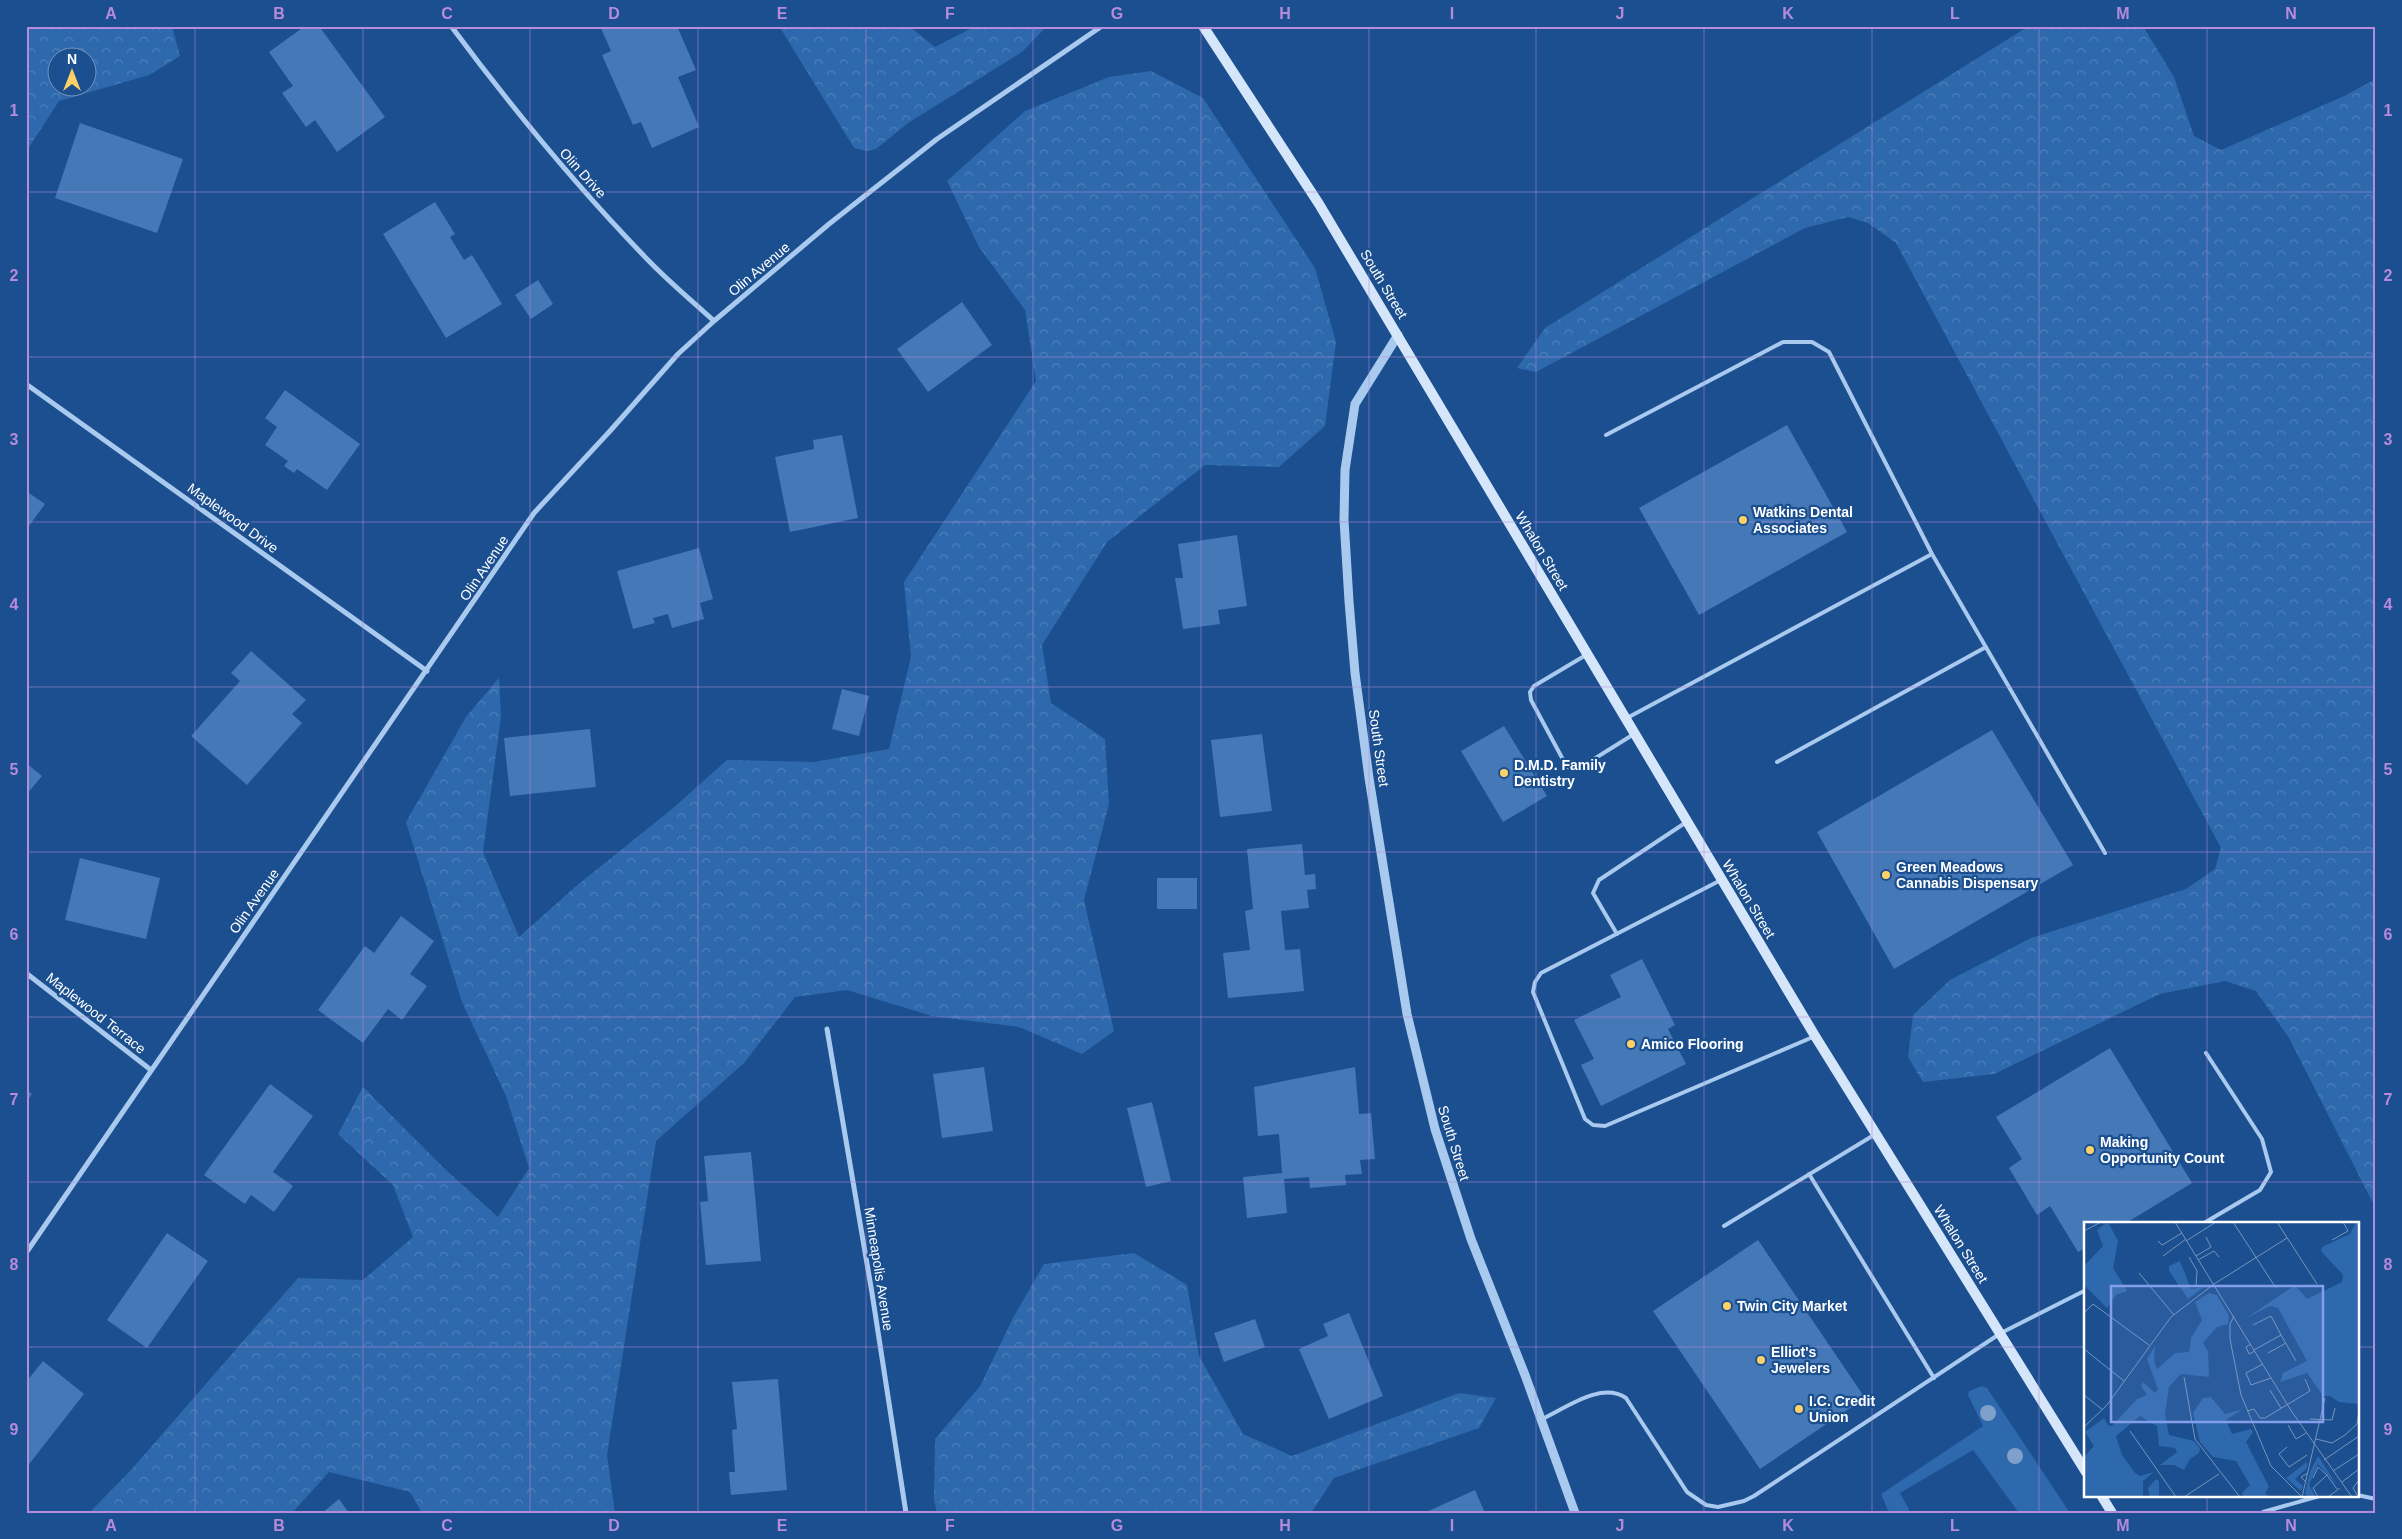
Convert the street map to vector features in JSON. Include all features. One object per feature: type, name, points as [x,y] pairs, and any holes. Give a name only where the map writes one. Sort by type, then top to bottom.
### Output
[{"type":"main road","name":"South Street","points":[[1203,26],[1319,204],[1398,335]]},
{"type":"main road","name":"Whalon Street","points":[[1398,335],[1815,1036],[2084,1469]]},
{"type":"main road","points":[[2102,1496],[2112,1513]]},
{"type":"street","name":"Olin Drive","points":[[452,26],[531,130],[582,190],[648,261],[714,321]]},
{"type":"street","name":"Olin Avenue","points":[[26,1253],[534,513],[678,354],[714,321],[829,224],[937,139],[1102,26]]},
{"type":"street","name":"South Street","points":[[1398,335],[1355,404],[1346,462],[1345,547],[1361,725],[1407,1014],[1424,1090],[1458,1202],[1575,1513]]},
{"type":"street","name":"Maplewood Drive","points":[[26,384],[427,671]]},
{"type":"street","name":"Maplewood Terrace","points":[[26,973],[151,1070]]},
{"type":"street","name":"Minneapolis Avenue","points":[[827,1029],[872,1293],[906,1513]]},
{"type":"lane","points":[[1606,435],[1783,342],[1812,342],[1829,352],[1932,554],[2105,852]]},
{"type":"lane","points":[[1625,719],[1932,554]]},
{"type":"lane","points":[[1777,762],[1986,647]]},
{"type":"lane","points":[[1587,654],[1534,686],[1530,692],[1531,700],[1567,766],[1578,769],[1634,734]]},
{"type":"lane","points":[[1617,934],[1593,894],[1594,887],[1599,880],[1687,822]]},
{"type":"lane","points":[[1722,880],[1541,973],[1535,982],[1533,992],[1584,1119],[1593,1125],[1605,1126],[1815,1036]]},
{"type":"lane","points":[[2206,1053],[2262,1139],[2271,1172],[2260,1190],[2206,1222]]},
{"type":"lane","points":[[1724,1226],[1875,1134]]},
{"type":"lane","points":[[1809,1174],[1934,1378]]},
{"type":"lane","points":[[1541,1420],[1592,1395],[1610,1391],[1618,1393],[1626,1398],[1687,1492],[1706,1505],[1718,1507],[1738,1503],[1754,1496],[2001,1333],[2084,1291]]},
{"type":"lane","points":[[2263,1512],[2319,1496]]},
{"type":"lane","points":[[2360,1496],[2376,1499]]},
{"type":"green space","points":[[26,26],[172,26],[180,56],[149,75],[98,90],[98,48],[48,48],[48,98],[69,98],[59,101],[26,152]]},
{"type":"green space","points":[[779,26],[909,26],[935,47],[976,26],[1047,26],[1022,52],[908,123],[876,149],[866,151],[854,148]]},
{"type":"green space","points":[[2029,26],[2143,26],[2174,77],[2194,136],[2221,150],[2344,96],[2376,79],[2376,1209],[2289,1038],[2256,991],[2225,981],[2160,994],[1994,1074],[1923,1082],[1908,1057],[1913,1015],[1950,980],[2031,938],[2186,889],[2215,869],[2221,848],[1896,243],[1868,223],[1848,217],[1805,228],[1536,372],[1517,368],[1545,328]]},
{"type":"green space","points":[[1151,71],[1203,98],[1315,268],[1336,342],[1325,426],[1279,467],[1205,465],[1107,542],[1042,645],[1051,703],[1105,739],[1109,804],[1084,900],[1114,1031],[1082,1054],[1019,1027],[932,1016],[847,990],[795,997],[744,1063],[656,1141],[607,1455],[615,1513],[422,1513],[410,1492],[329,1472],[292,1513],[89,1513],[131,1470],[298,1278],[363,1280],[413,1237],[393,1185],[338,1134],[363,1087],[446,1170],[498,1217],[529,1168],[506,1096],[462,1002],[406,822],[466,717],[499,678],[501,716],[483,852],[519,937],[575,887],[672,809],[727,760],[814,762],[889,749],[911,657],[904,582],[1036,381],[1025,310],[979,247],[947,181],[1025,111],[1109,77]]},
{"type":"green space","points":[[1134,1253],[1187,1285],[1199,1356],[1243,1434],[1292,1456],[1459,1393],[1496,1398],[1479,1428],[1334,1478],[1311,1513],[937,1513],[934,1500],[935,1439],[980,1386],[1013,1318],[1044,1264]]},
{"type":"green space","points":[[1982,1386],[1987,1388],[2070,1513],[2019,1513],[1973,1450],[1900,1493],[1911,1513],[1889,1513],[1881,1494],[1983,1426],[1968,1395],[1969,1391]]},
{"type":"building","points":[[305,26],[319,26],[385,117],[337,152],[315,120],[306,127],[282,93],[293,86],[269,52]]},
{"type":"building","points":[[600,26],[677,26],[696,70],[678,77],[699,127],[652,148],[641,122],[633,125],[602,55],[611,51]]},
{"type":"building","points":[[80,123],[183,159],[157,233],[55,198]]},
{"type":"building","points":[[435,202],[455,234],[450,237],[464,260],[472,255],[502,304],[446,338],[383,234]]},
{"type":"building","points":[[538,280],[553,304],[531,319],[515,295]]},
{"type":"building","points":[[962,302],[992,345],[928,392],[897,349]]},
{"type":"building","points":[[285,390],[360,444],[327,490],[297,469],[294,473],[284,466],[288,461],[265,445],[277,427],[265,418]]},
{"type":"building","name":"Watkins Dental Associates","points":[[1787,425],[1847,532],[1699,615],[1639,508]]},
{"type":"building","points":[[842,435],[858,518],[790,532],[775,457],[814,449],[813,440]]},
{"type":"building","points":[[26,491],[45,504],[26,530]]},
{"type":"building","points":[[1237,535],[1247,606],[1218,610],[1220,624],[1183,629],[1175,578],[1183,578],[1178,544]]},
{"type":"building","points":[[699,548],[713,599],[700,603],[704,619],[672,628],[668,614],[653,618],[655,623],[633,629],[617,571]]},
{"type":"building","points":[[251,651],[306,700],[292,714],[302,723],[247,785],[191,736],[240,681],[231,673]]},
{"type":"building","points":[[842,689],[869,696],[859,736],[832,729]]},
{"type":"building","name":"D.M.D. Family Dentistry","points":[[1504,726],[1547,796],[1503,822],[1461,751]]},
{"type":"building","points":[[590,729],[596,787],[510,796],[504,738]]},
{"type":"building","points":[[1992,730],[2073,865],[1894,969],[1817,832]]},
{"type":"building","points":[[1262,734],[1272,811],[1220,817],[1211,740]]},
{"type":"building","points":[[26,763],[42,776],[26,795]]},
{"type":"building","points":[[1302,844],[1305,875],[1315,874],[1316,889],[1307,890],[1309,908],[1281,911],[1285,950],[1300,949],[1304,991],[1228,998],[1223,953],[1250,950],[1245,911],[1253,909],[1247,849]]},
{"type":"building","points":[[80,858],[160,878],[146,939],[65,920]]},
{"type":"building","points":[[1157,878],[1197,878],[1197,909],[1157,909]]},
{"type":"building","points":[[401,916],[434,941],[410,974],[427,986],[402,1020],[388,1009],[363,1043],[318,1010],[365,946],[374,953]]},
{"type":"building","name":"Amico Flooring","points":[[1642,959],[1675,1025],[1668,1029],[1686,1064],[1601,1106],[1581,1065],[1594,1059],[1574,1020],[1621,997],[1610,975]]},
{"type":"building","points":[[2110,1048],[2192,1183],[2128,1222],[2084,1222],[2084,1249],[2078,1252],[2050,1206],[2037,1215],[2009,1168],[2022,1159],[1996,1117]]},
{"type":"building","points":[[984,1067],[993,1131],[942,1138],[933,1074]]},
{"type":"building","points":[[1355,1067],[1359,1114],[1371,1113],[1375,1159],[1360,1160],[1362,1174],[1345,1175],[1346,1185],[1310,1188],[1309,1177],[1284,1179],[1287,1213],[1247,1218],[1243,1177],[1282,1173],[1279,1134],[1258,1136],[1254,1087]]},
{"type":"building","points":[[270,1084],[313,1116],[273,1172],[293,1186],[274,1212],[251,1195],[245,1204],[204,1175]]},
{"type":"building","points":[[26,1089],[32,1094],[26,1102]]},
{"type":"building","points":[[1152,1102],[1171,1181],[1146,1187],[1127,1108]]},
{"type":"building","points":[[751,1152],[761,1261],[706,1265],[700,1202],[708,1201],[704,1156]]},
{"type":"building","points":[[167,1233],[208,1261],[147,1348],[107,1320]]},
{"type":"building","points":[[1758,1240],[1865,1398],[1760,1469],[1653,1311]]},
{"type":"building","points":[[1349,1313],[1383,1396],[1329,1419],[1299,1349],[1328,1336],[1323,1324]]},
{"type":"building","points":[[1255,1319],[1265,1347],[1224,1362],[1214,1333]]},
{"type":"building","points":[[43,1361],[84,1394],[26,1468],[26,1382]]},
{"type":"building","points":[[778,1379],[787,1490],[731,1495],[729,1472],[735,1472],[732,1430],[737,1429],[732,1382]]},
{"type":"building","points":[[1475,1490],[1485,1513],[1424,1513]]},
{"type":"building","points":[[339,1499],[349,1513],[322,1513]]},
{"type":"place","name":"Watkins Dental Associates","points":[[1743,520]]},
{"type":"place","name":"D.M.D. Family Dentistry","points":[[1504,773]]},
{"type":"place","name":"Green Meadows Cannabis Dispensary","points":[[1886,875]]},
{"type":"place","name":"Amico Flooring","points":[[1631,1044]]},
{"type":"place","name":"Making Opportunity Count","points":[[2090,1150]]},
{"type":"place","name":"Twin City Market","points":[[1727,1306]]},
{"type":"place","name":"Elliot's Jewelers","points":[[1761,1360]]},
{"type":"place","name":"I.C. Credit Union","points":[[1799,1409]]}]
